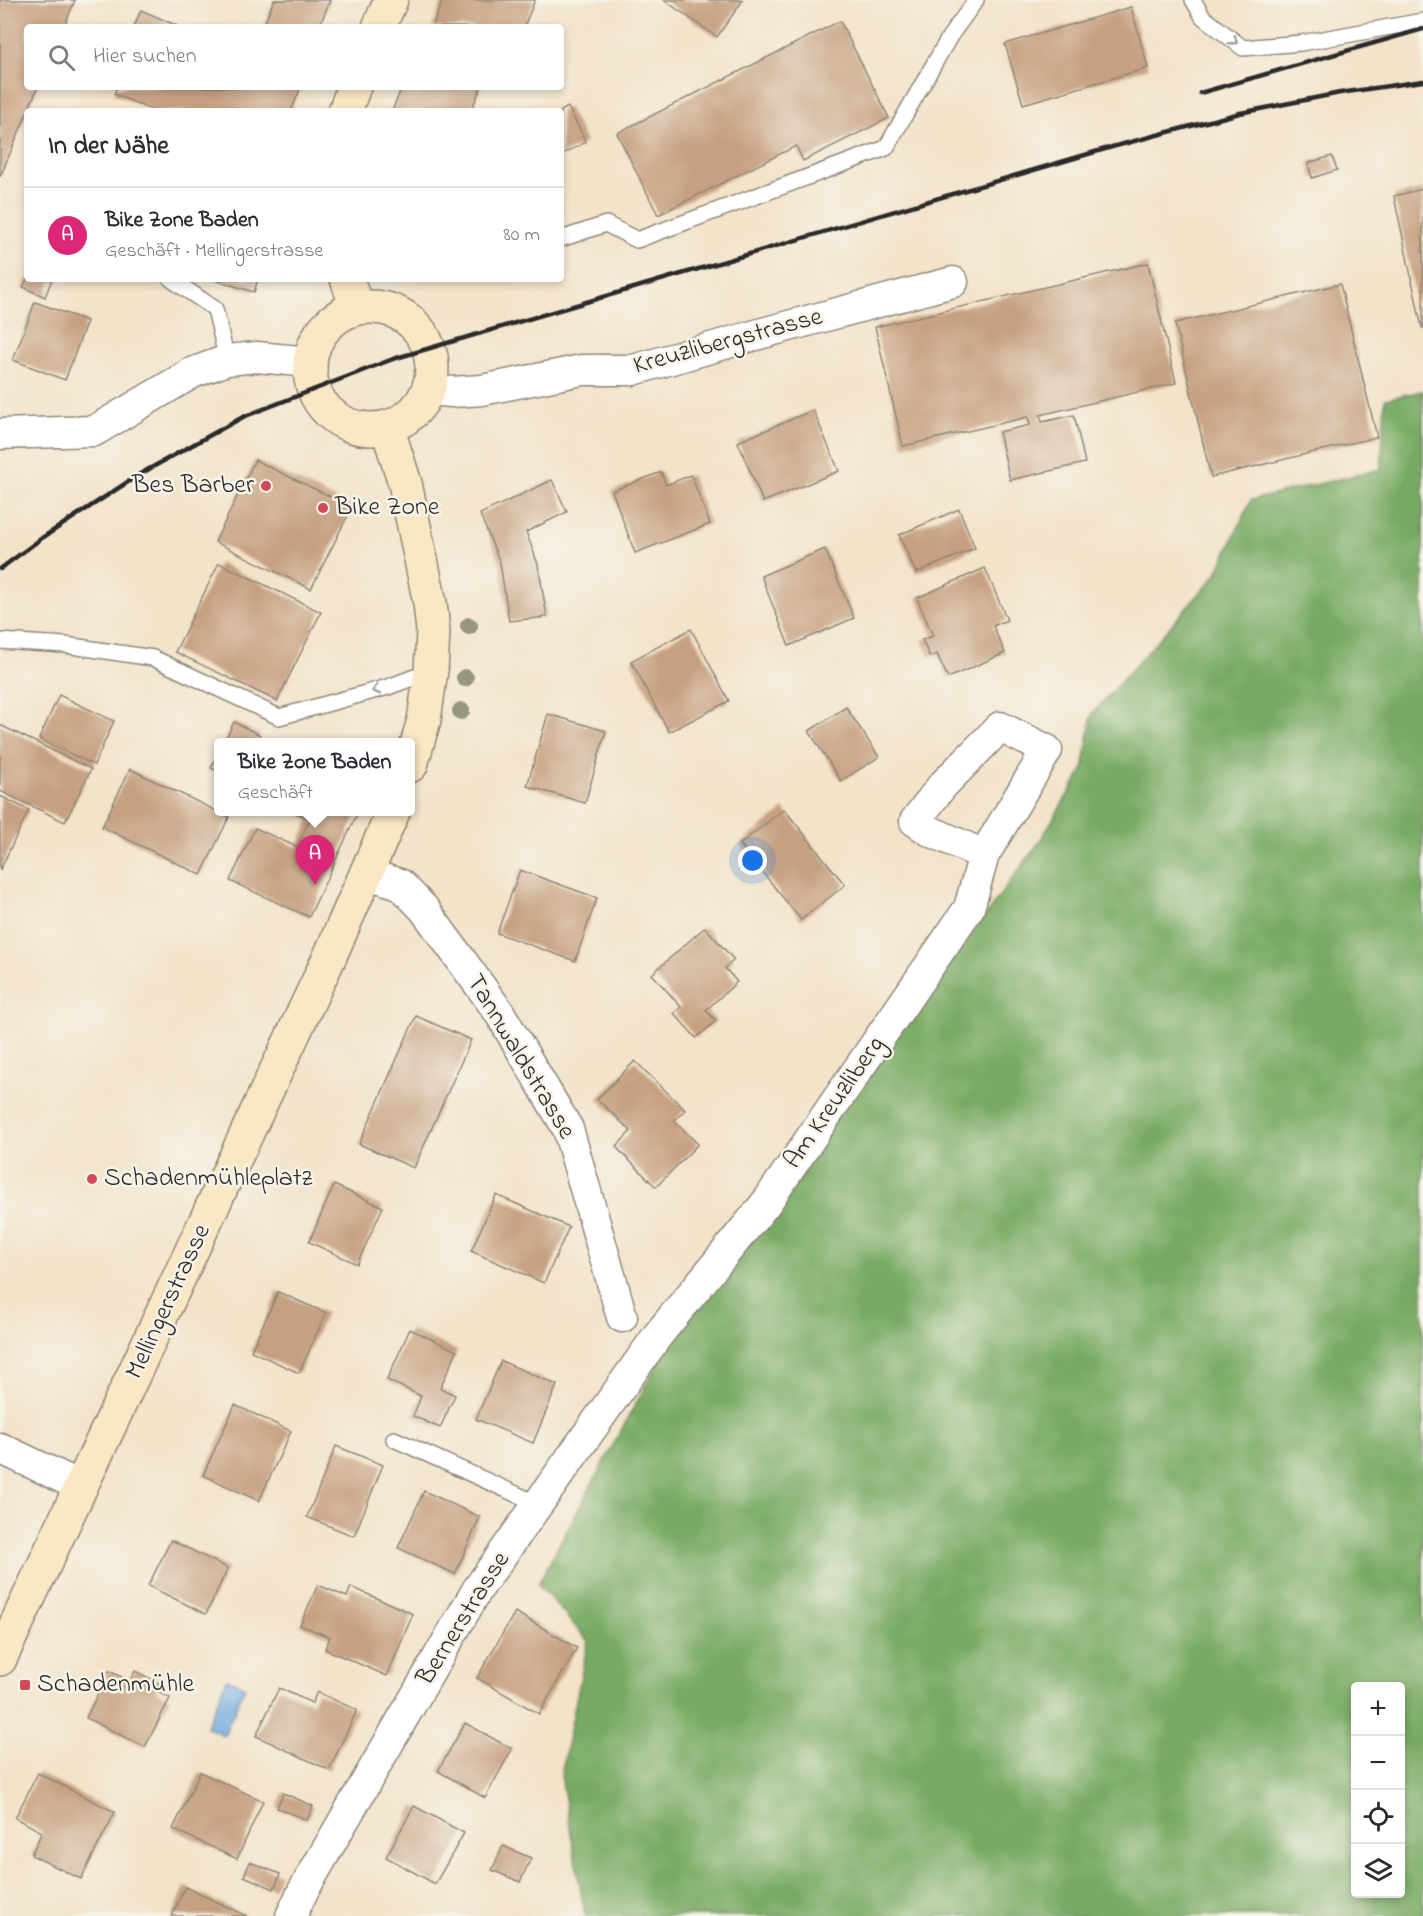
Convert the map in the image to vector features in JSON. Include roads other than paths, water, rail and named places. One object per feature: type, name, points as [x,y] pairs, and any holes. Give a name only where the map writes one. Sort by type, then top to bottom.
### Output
[{"type":"main road","points":[[380,24],[391,0]]},
{"type":"main road","points":[[346,108],[353,90]]},
{"type":"main road","points":[[352,293],[375,306],[392,310],[408,318],[420,331],[429,349],[432,369],[428,390],[418,406],[404,419],[387,427],[367,429],[348,424],[331,414],[319,400],[311,382],[310,362],[315,344],[325,328],[340,315],[352,293]]},
{"type":"main road","points":[[387,427],[405,483],[430,603],[431,671],[424,720],[415,751]]},
{"type":"main road","name":"Mellingerstrasse","points":[[0,1659],[330,956],[391,816]]},
{"type":"street","name":"Kreuzlibergstrasse","points":[[428,390],[452,392],[482,390],[582,370],[633,370],[953,282]]},
{"type":"street","points":[[0,434],[94,431],[192,374],[227,360],[257,357],[310,362]]},
{"type":"street","name":"Am Kreuzliberg","points":[[658,1335],[766,1203],[969,908],[984,855],[1047,750],[1000,726],[942,786],[915,821],[930,831],[984,855]]},
{"type":"street","name":"Tannwaldstrasse","points":[[367,874],[400,884],[424,909],[499,1012],[568,1129],[622,1317]]},
{"type":"street","name":"Bernerstrasse","points":[[291,1916],[477,1590],[658,1335]]},
{"type":"street","points":[[0,1448],[82,1487]]},
{"type":"lane","points":[[564,238],[606,224],[637,240],[886,148],[950,36],[976,0]]},
{"type":"lane","points":[[1193,0],[1203,17],[1243,48],[1301,44],[1423,21]]},
{"type":"lane","points":[[175,282],[215,309],[227,360]]},
{"type":"lane","points":[[0,641],[65,645],[153,658],[279,717],[388,687],[431,671]]},
{"type":"lane","points":[[394,1439],[538,1504]]},
{"type":"water","points":[[227,1679],[245,1687],[224,1735],[206,1727]]},
{"type":"railway","points":[[1200,93],[1423,29]]},
{"type":"railway","points":[[0,569],[42,538],[140,474],[243,417],[393,359],[1112,147],[1240,113],[1340,93],[1423,81]]},
{"type":"place","name":"Bes Barber","points":[[266,486]]},
{"type":"place","name":"Bike Zone","points":[[323,508]]},
{"type":"place","name":"Bike Zone Baden","points":[[315,885]]},
{"type":"place","name":"Schadenmühleplatz","points":[[92,1179]]},
{"type":"place","name":"Schadenmühle","points":[[25,1685]]}]
